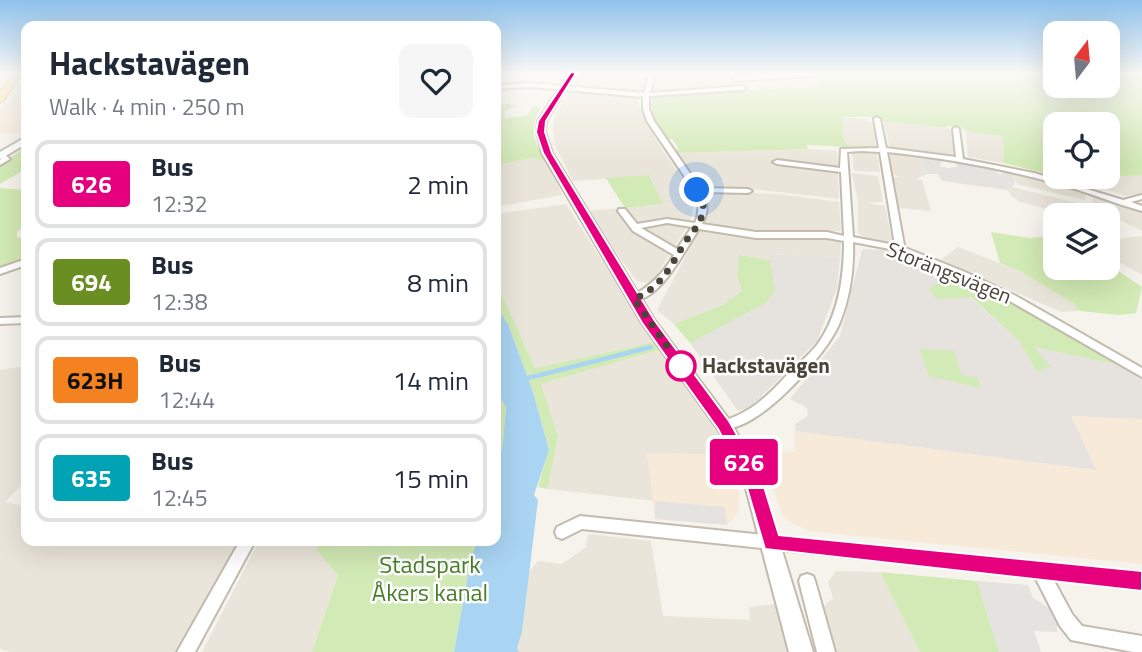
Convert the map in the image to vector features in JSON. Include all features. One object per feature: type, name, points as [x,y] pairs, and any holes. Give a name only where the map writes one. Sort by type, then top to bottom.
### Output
[{"type":"street","points":[[554,103],[542,121],[541,132],[547,153],[634,299],[724,425],[752,477],[801,652]]},
{"type":"street","points":[[634,299],[649,293],[661,281],[698,226],[703,211],[697,190],[667,150],[648,118],[646,103]]},
{"type":"street","points":[[877,119],[900,245],[897,248]]},
{"type":"street","points":[[956,129],[960,159]]},
{"type":"street","points":[[3,156],[21,143]]},
{"type":"street","points":[[724,425],[739,422],[756,413],[822,346],[834,323],[849,266],[843,149],[881,150],[960,159],[1048,178],[1142,209]]},
{"type":"street","points":[[777,162],[843,170]]},
{"type":"street","points":[[697,190],[748,191]]},
{"type":"street","points":[[1123,202],[1142,197]]},
{"type":"street","points":[[622,211],[635,227],[664,244],[670,251],[679,254]]},
{"type":"street","name":"Storängsvägen","points":[[635,227],[667,221],[756,235],[848,237],[897,248],[1012,298],[1142,373]]},
{"type":"street","points":[[0,271],[21,264]]},
{"type":"street","points":[[0,321],[21,320]]},
{"type":"street","points":[[562,532],[580,522],[1142,581]]},
{"type":"street","points":[[186,652],[245,546]]},
{"type":"street","points":[[1040,571],[1066,620],[1077,634],[1102,646],[1142,645]]},
{"type":"street","points":[[807,581],[826,652]]},
{"type":"shaded area","points":[[8,103],[21,103],[21,134],[0,133],[0,110]]},
{"type":"shaded area","points":[[562,103],[638,103],[664,153],[688,184],[694,204],[690,222],[651,284],[637,281],[601,232],[590,211],[663,204],[650,176],[573,181],[555,145],[555,115]]},
{"type":"shaded area","points":[[841,117],[865,119],[873,123],[876,146],[849,145],[844,140]]},
{"type":"shaded area","points":[[883,121],[948,128],[954,132],[954,155],[890,147]]},
{"type":"shaded area","points":[[966,131],[1003,136],[1004,163],[968,157]]},
{"type":"shaded area","points":[[808,149],[837,151],[839,199],[702,186],[676,153]]},
{"type":"shaded area","points":[[852,151],[877,154],[880,172],[854,171]]},
{"type":"shaded area","points":[[888,156],[922,157],[927,174],[916,179],[922,180],[931,211],[899,208],[892,177],[899,177],[893,174]]},
{"type":"shaded area","points":[[922,157],[942,159],[940,166],[948,168],[957,167],[956,162],[994,168],[998,174],[1002,174],[1002,170],[1027,174],[1013,177],[1015,184],[1008,190],[942,181],[938,174],[927,174]]},
{"type":"shaded area","points":[[532,158],[549,162],[562,195],[501,206],[501,164]]},
{"type":"shaded area","points":[[852,173],[878,176],[883,202],[866,203],[885,206],[892,240],[889,242],[864,237],[858,233],[858,202]]},
{"type":"shaded area","points":[[1027,174],[1043,178],[1043,189],[1086,189],[1085,200],[1019,185],[1013,179],[1017,175]]},
{"type":"shaded area","points":[[1142,175],[1142,194],[1126,196],[1104,189],[1120,189],[1120,176]]},
{"type":"shaded area","points":[[1012,187],[1077,203],[1043,203],[1043,208],[1020,202],[1010,195],[1008,190]]},
{"type":"shaded area","points":[[710,192],[779,194],[839,202],[841,231],[742,232],[708,226],[705,220],[705,195]]},
{"type":"shaded area","points":[[1092,192],[1120,203],[1093,203]]},
{"type":"shaded area","points":[[1120,203],[1142,212],[1142,231],[1120,220]]},
{"type":"shaded area","points":[[566,204],[654,342],[535,368],[501,292],[501,213]]},
{"type":"shaded area","points":[[699,231],[758,240],[835,238],[841,242],[840,258],[770,254],[770,260],[739,255],[737,276],[742,291],[723,305],[674,324],[657,310]]},
{"type":"shaded area","points":[[1142,236],[1142,275],[1120,263],[1120,239]]},
{"type":"shaded area","points":[[958,247],[1018,270],[1074,304],[1079,311],[1061,312],[941,260]]},
{"type":"shaded area","points":[[862,250],[895,251],[951,275],[930,289],[970,297],[1019,341],[1037,372],[1032,347],[1113,362],[1123,367],[1142,380],[1142,419],[1071,416],[1096,470],[795,431],[796,423],[808,416],[807,408],[790,399],[840,336]]},
{"type":"shaded area","points":[[770,254],[840,258],[837,288],[817,341],[750,408],[738,411],[690,343],[766,303]]},
{"type":"shaded area","points":[[662,349],[714,423],[724,455],[647,453],[655,501],[548,489],[558,436],[540,384]]},
{"type":"shaded area","points":[[21,367],[21,485],[5,502],[21,505],[21,546],[237,546],[177,652],[10,652],[0,649],[0,370]]},
{"type":"shaded area","points":[[1070,416],[1142,419],[1142,564],[808,531],[783,518],[760,448],[795,452],[795,431],[1095,470]]},
{"type":"shaded area","points":[[647,453],[724,455],[739,493],[739,512],[727,525],[655,519]]},
{"type":"shaded area","points":[[655,501],[725,507],[727,525],[655,519]]},
{"type":"shaded area","points":[[588,534],[651,541],[663,616],[750,620],[749,607],[776,604],[788,652],[519,652],[516,648],[522,632],[529,572],[538,561],[562,564],[586,547]]},
{"type":"shaded area","points":[[256,546],[319,546],[316,551],[338,574],[312,652],[202,652]]},
{"type":"shaded area","points":[[836,571],[880,572],[920,652],[834,652],[820,610],[833,598],[828,582]]},
{"type":"shaded area","points":[[977,581],[1028,585],[1033,598],[1057,613],[1057,632],[1034,631],[1041,652],[999,652]]},
{"type":"green space","points":[[652,103],[1142,103],[1142,175],[1120,176],[1120,112],[1043,112],[1043,173],[1004,163],[1003,136],[966,131],[961,127],[880,121],[877,117],[841,117],[844,140],[848,145],[877,148],[806,145],[808,149],[676,153],[674,150],[679,149],[672,139],[665,139],[652,114]]},
{"type":"green space","points":[[501,104],[518,105],[504,111],[505,118],[526,116],[534,106],[540,108],[534,136],[539,149],[549,162],[532,158],[501,164]]},
{"type":"green space","points":[[21,150],[21,172],[0,184],[0,166]]},
{"type":"green space","points":[[649,175],[663,204],[625,208],[606,178]]},
{"type":"green space","points":[[0,188],[21,190],[21,228],[17,232],[17,237],[21,237],[21,262],[0,269]]},
{"type":"green space","points":[[991,232],[1030,238],[1043,236],[1043,280],[1120,280],[1120,272],[1142,287],[1136,313],[1120,315],[1079,311],[1074,304],[1018,270],[1000,263]]},
{"type":"green space","points":[[739,255],[770,260],[775,290],[766,303],[690,343],[674,324],[723,305],[742,291],[737,276]]},
{"type":"green space","points":[[954,272],[1062,327],[1127,366],[1034,347],[1050,366],[1037,372],[1019,341],[971,297],[937,299],[929,289]]},
{"type":"green space","points":[[501,292],[535,368],[654,342],[662,349],[541,384],[558,436],[548,489],[538,487],[549,449],[533,392],[508,324],[501,314]]},
{"type":"green space","points":[[919,349],[955,351],[961,375],[977,377],[981,388],[929,376]]},
{"type":"green space","points":[[501,399],[506,408],[501,452]]},
{"type":"green space","name":"Stadspark Åkers kanal","points":[[319,546],[475,546],[454,652],[312,652],[338,575],[316,550]]},
{"type":"green space","points":[[880,572],[977,581],[999,652],[920,652]]},
{"type":"water","points":[[501,314],[508,324],[533,392],[549,450],[534,495],[538,500],[522,632],[517,648],[519,652],[454,652],[475,546],[501,546],[501,452],[506,408],[501,399]]},
{"type":"waterway","points":[[528,378],[651,347]]},
{"type":"bus line","name":"626","points":[[552,103],[542,121],[541,132],[547,153],[649,323],[724,425],[752,477],[772,543],[1142,581]]},
{"type":"place","name":"Hackstavägen","points":[[681,366]]},
{"type":"route","points":[[681,366],[634,299],[649,293],[661,281],[698,226],[703,211],[697,190]]}]
